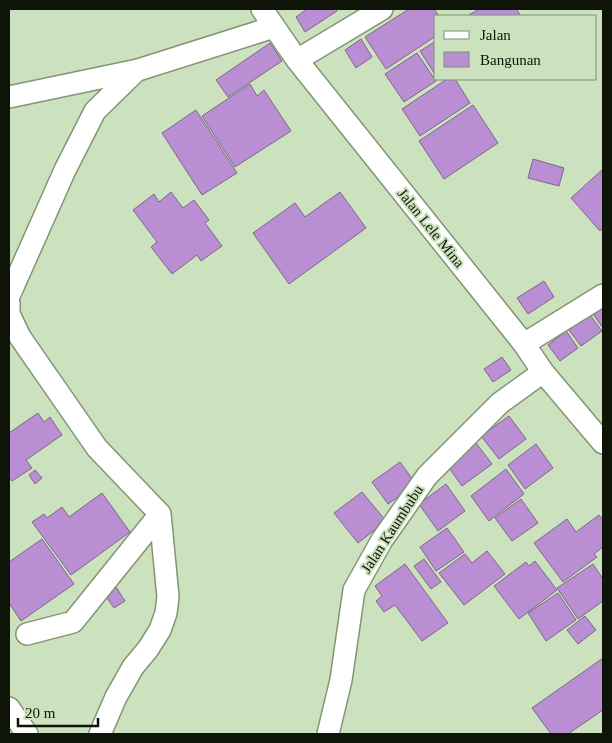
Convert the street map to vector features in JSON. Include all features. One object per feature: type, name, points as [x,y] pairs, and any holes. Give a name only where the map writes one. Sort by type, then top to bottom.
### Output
[{"type":"street","name":"Jalan Lele Mina","points":[[262,9],[297,60],[524,344],[543,372],[603,443]]},
{"type":"street","points":[[297,60],[382,9]]},
{"type":"street","points":[[9,97],[138,70],[274,27]]},
{"type":"street","points":[[9,296],[65,170],[95,112],[138,70]]},
{"type":"street","points":[[524,344],[603,295]]},
{"type":"street","points":[[9,303],[9,314],[20,337],[97,448],[160,514],[168,597],[166,613],[160,630],[148,649],[133,667],[116,697],[100,734]]},
{"type":"street","name":"Jalan Kaumbubu","points":[[328,734],[341,680],[354,590],[382,540],[427,476],[500,403],[543,372]]},
{"type":"street","points":[[27,634],[73,622],[160,514]]},
{"type":"street","points":[[9,708],[27,734]]},
{"type":"building","points":[[307,9],[336,9],[337,11],[305,32],[296,17]]},
{"type":"building","points":[[409,9],[434,9],[438,15],[434,15],[434,37],[386,69],[365,37]]},
{"type":"building","points":[[479,9],[516,9],[520,15],[469,15]]},
{"type":"building","points":[[361,39],[372,57],[356,68],[345,50]]},
{"type":"building","points":[[434,42],[434,73],[420,51]]},
{"type":"building","points":[[270,43],[282,61],[228,97],[216,80]]},
{"type":"building","points":[[417,53],[436,81],[404,102],[385,74]]},
{"type":"building","points":[[446,80],[456,80],[470,103],[420,136],[402,109]]},
{"type":"building","points":[[250,84],[257,96],[264,90],[291,131],[235,167],[202,116]]},
{"type":"building","points":[[473,105],[498,143],[444,179],[419,141]]},
{"type":"building","points":[[196,110],[237,173],[202,195],[162,133]]},
{"type":"building","points":[[533,159],[564,168],[559,186],[528,178]]},
{"type":"building","points":[[603,169],[603,228],[600,231],[571,198]]},
{"type":"building","points":[[171,192],[183,208],[194,200],[209,220],[205,223],[222,246],[201,261],[197,255],[172,274],[151,247],[157,242],[133,210],[154,194],[159,202]]},
{"type":"building","points":[[340,192],[366,228],[289,284],[253,233],[295,203],[305,217]]},
{"type":"building","points":[[544,281],[554,297],[528,314],[517,298]]},
{"type":"building","points":[[603,307],[603,328],[593,314]]},
{"type":"building","points":[[590,315],[602,331],[581,346],[569,330]]},
{"type":"building","points":[[566,331],[578,348],[560,361],[548,345]]},
{"type":"building","points":[[502,357],[511,370],[493,382],[484,369]]},
{"type":"building","points":[[38,413],[44,422],[50,417],[62,435],[26,460],[32,468],[12,481],[9,477],[9,433]]},
{"type":"building","points":[[509,416],[526,439],[499,459],[481,436]]},
{"type":"building","points":[[476,443],[492,464],[462,486],[447,465]]},
{"type":"building","points":[[536,444],[553,468],[525,489],[508,465]]},
{"type":"building","points":[[400,462],[416,484],[388,504],[372,482]]},
{"type":"building","points":[[506,469],[524,494],[489,521],[471,496]]},
{"type":"building","points":[[35,470],[42,478],[35,484],[29,475]]},
{"type":"building","points":[[446,484],[465,511],[438,531],[419,504]]},
{"type":"building","points":[[362,492],[386,521],[358,543],[334,513]]},
{"type":"building","points":[[102,493],[130,532],[71,575],[32,522],[44,514],[47,518],[62,507],[69,517]]},
{"type":"building","points":[[521,499],[538,523],[512,541],[495,518]]},
{"type":"building","points":[[599,515],[603,520],[603,547],[594,554],[597,557],[563,582],[534,543],[567,519],[576,532]]},
{"type":"building","points":[[447,528],[464,552],[436,571],[420,547]]},
{"type":"building","points":[[42,539],[74,584],[21,621],[9,603],[9,562]]},
{"type":"building","points":[[487,551],[505,574],[464,605],[439,573],[465,554],[472,563]]},
{"type":"building","points":[[424,559],[441,582],[431,589],[414,566]]},
{"type":"building","points":[[535,561],[557,590],[519,619],[494,586],[526,562],[529,566]]},
{"type":"building","points":[[405,564],[448,623],[422,641],[395,605],[384,612],[376,601],[382,596],[375,586]]},
{"type":"building","points":[[593,564],[603,579],[603,601],[578,619],[557,588]]},
{"type":"building","points":[[116,587],[125,601],[114,608],[105,595]]},
{"type":"building","points":[[558,593],[576,620],[546,641],[528,613]]},
{"type":"building","points":[[585,616],[596,630],[578,644],[567,630]]},
{"type":"building","points":[[603,658],[603,710],[568,734],[551,734],[532,708]]}]
